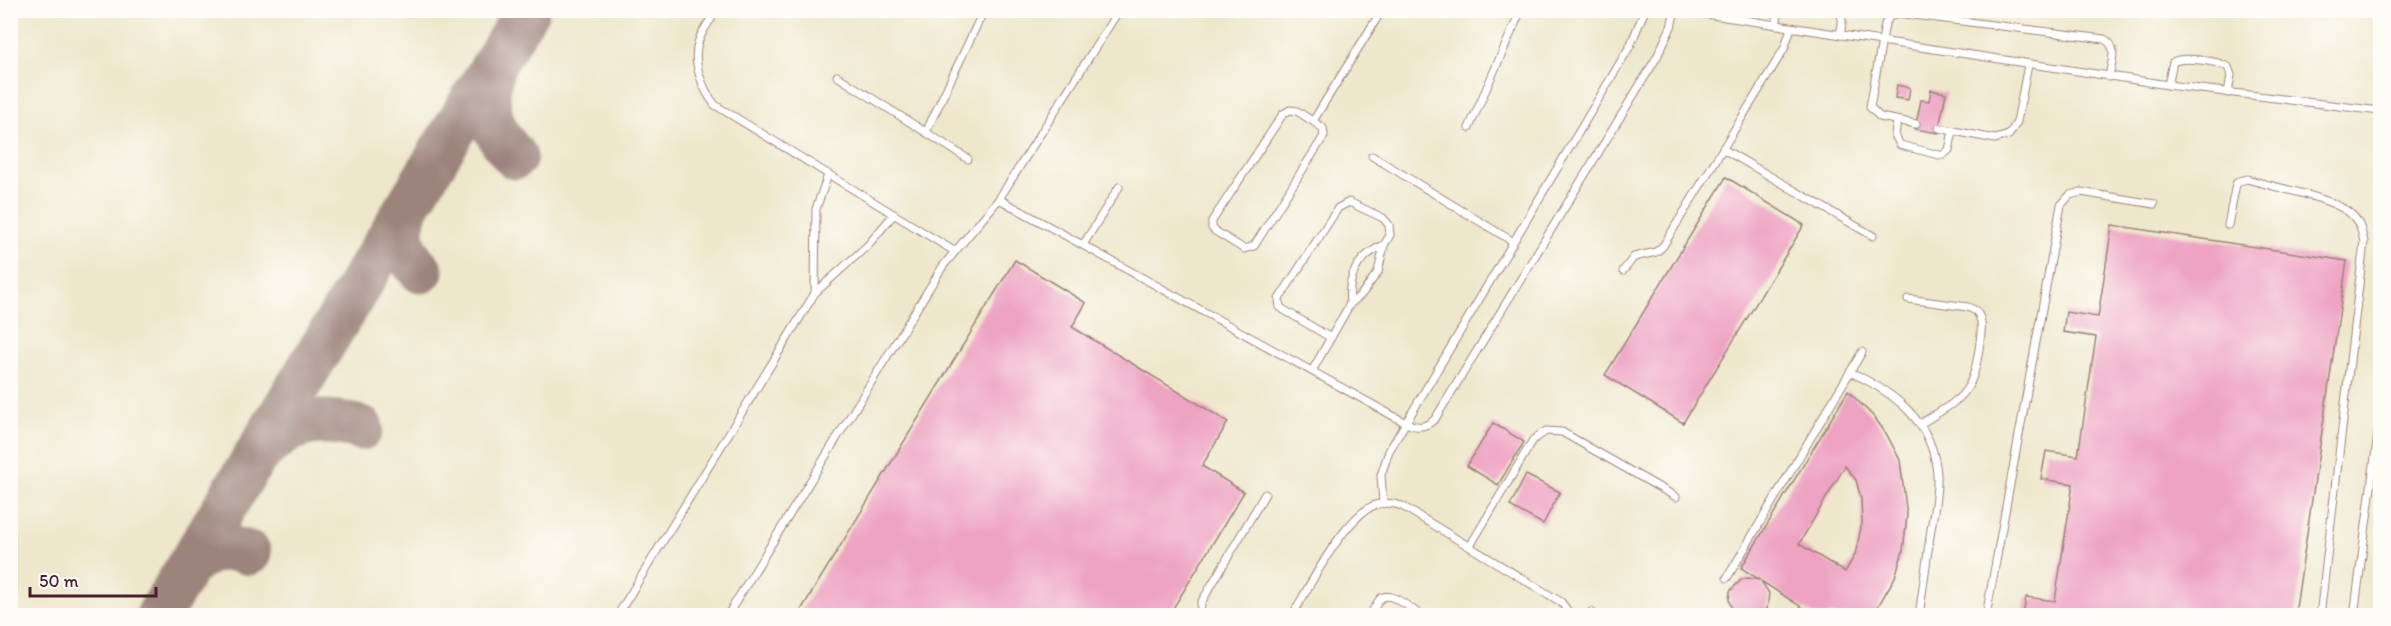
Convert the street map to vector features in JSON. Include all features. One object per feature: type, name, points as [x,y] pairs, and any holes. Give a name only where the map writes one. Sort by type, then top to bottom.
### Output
[{"type":"lane","points":[[717,10],[700,35],[697,46],[696,58],[708,96],[725,112],[954,251]]},
{"type":"lane","points":[[926,132],[984,10]]},
{"type":"lane","points":[[727,615],[954,251],[999,199],[1119,10]]},
{"type":"lane","points":[[1313,121],[1382,10]]},
{"type":"lane","points":[[1469,128],[1521,10]]},
{"type":"lane","points":[[1383,503],[1380,483],[1383,465],[1512,241],[1630,46],[1638,32],[1645,10]]},
{"type":"lane","points":[[999,199],[1415,427],[1423,426],[1435,419],[1657,57],[1677,10],[2028,65],[2228,93],[2380,111]]},
{"type":"lane","points":[[1776,25],[1779,10]]},
{"type":"lane","points":[[1833,10],[1842,17],[1840,35]]},
{"type":"lane","points":[[1916,124],[1876,116],[1870,107],[1887,20],[1897,13],[2104,39],[2111,43],[2114,51],[2109,76]]},
{"type":"lane","points":[[1623,271],[1634,257],[1652,254],[1663,246],[1784,49],[1791,28]]},
{"type":"lane","points":[[2169,85],[2174,62],[2180,58],[2222,64],[2228,67],[2231,75],[2228,93]]},
{"type":"lane","points":[[1939,128],[1995,139],[2009,135],[2017,122],[2028,65]]},
{"type":"lane","points":[[837,76],[968,159]]},
{"type":"lane","points":[[1293,110],[1313,121],[1323,128],[1324,136],[1254,246],[1249,249],[1241,248],[1212,228],[1212,221],[1283,114],[1293,110]]},
{"type":"lane","points":[[1897,121],[1895,135],[1900,145],[1939,154],[1949,150],[1953,131]]},
{"type":"lane","points":[[1723,149],[1873,236]]},
{"type":"lane","points":[[1372,156],[1512,241]]},
{"type":"lane","points":[[815,293],[816,209],[828,175]]},
{"type":"lane","points":[[2228,225],[2236,184],[2247,179],[2340,206],[2358,223],[2364,242],[2320,615]]},
{"type":"lane","points":[[1083,245],[1119,187]]},
{"type":"lane","points":[[1986,615],[2061,205],[2070,195],[2081,192],[2154,204]]},
{"type":"lane","points":[[1312,371],[1331,338],[1350,304],[1374,279],[1383,259],[1384,245],[1390,235],[1387,221],[1354,202],[1345,202],[1338,208],[1280,296],[1279,303],[1284,310],[1331,338]]},
{"type":"lane","points":[[617,615],[815,293],[868,245],[894,214]]},
{"type":"lane","points":[[1350,304],[1350,279],[1355,267],[1363,257],[1384,245]]},
{"type":"lane","points":[[1908,299],[1968,307],[1976,311],[1982,325],[1976,370],[1967,390],[1951,405],[1920,424]]},
{"type":"lane","points":[[1727,578],[1862,352]]},
{"type":"lane","points":[[1850,372],[1875,384],[1900,402],[1920,424],[1933,452],[1937,476],[1919,615]]},
{"type":"lane","points":[[2354,615],[2380,419]]},
{"type":"lane","points":[[1470,546],[1533,440],[1546,431],[1562,432],[1676,497]]},
{"type":"lane","points":[[1200,615],[1201,603],[1265,494]]},
{"type":"lane","points":[[1292,615],[1345,531],[1363,512],[1383,503],[1402,506],[1470,546],[1561,602],[1567,610],[1567,615]]},
{"type":"lane","points":[[1370,615],[1379,600],[1389,596],[1422,615]]},
{"type":"building","points":[[1897,85],[1910,88],[1908,100],[1895,98]]},
{"type":"building","points":[[1931,90],[1946,93],[1938,133],[1915,129],[1921,100],[1929,101]]},
{"type":"building","points":[[1726,177],[1804,225],[1683,423],[1605,375]]},
{"type":"building","points":[[2112,225],[2347,261],[2295,615],[2023,615],[2026,597],[2055,601],[2073,484],[2041,479],[2046,451],[2078,456],[2096,337],[2063,332],[2066,312],[2098,317]]},
{"type":"building","points":[[1015,260],[1086,303],[1072,327],[1228,422],[1202,466],[1244,492],[1169,615],[798,615]]},
{"type":"building","points":[[1848,391],[1875,418],[1900,460],[1907,516],[1903,551],[1895,577],[1873,615],[1814,615],[1761,581],[1769,593],[1767,609],[1760,615],[1738,615],[1731,607],[1730,591],[1741,580],[1748,578],[1760,580],[1741,568]],"holes":[[[1845,466],[1856,480],[1861,499],[1862,523],[1855,555],[1845,572],[1799,544]]]},
{"type":"building","points":[[1493,423],[1524,442],[1498,485],[1467,466]]},
{"type":"building","points":[[1526,475],[1560,492],[1543,524],[1510,506]]},
{"type":"taxiway","points":[[158,616],[527,10]]},
{"type":"taxiway","points":[[493,67],[488,92],[491,115],[499,137],[515,157]]},
{"type":"taxiway","points":[[405,210],[402,227],[404,243],[410,257],[421,271]]},
{"type":"taxiway","points":[[260,452],[283,433],[307,424],[332,422],[361,428]]},
{"type":"taxiway","points":[[187,568],[201,557],[216,550],[232,549],[249,553]]}]
